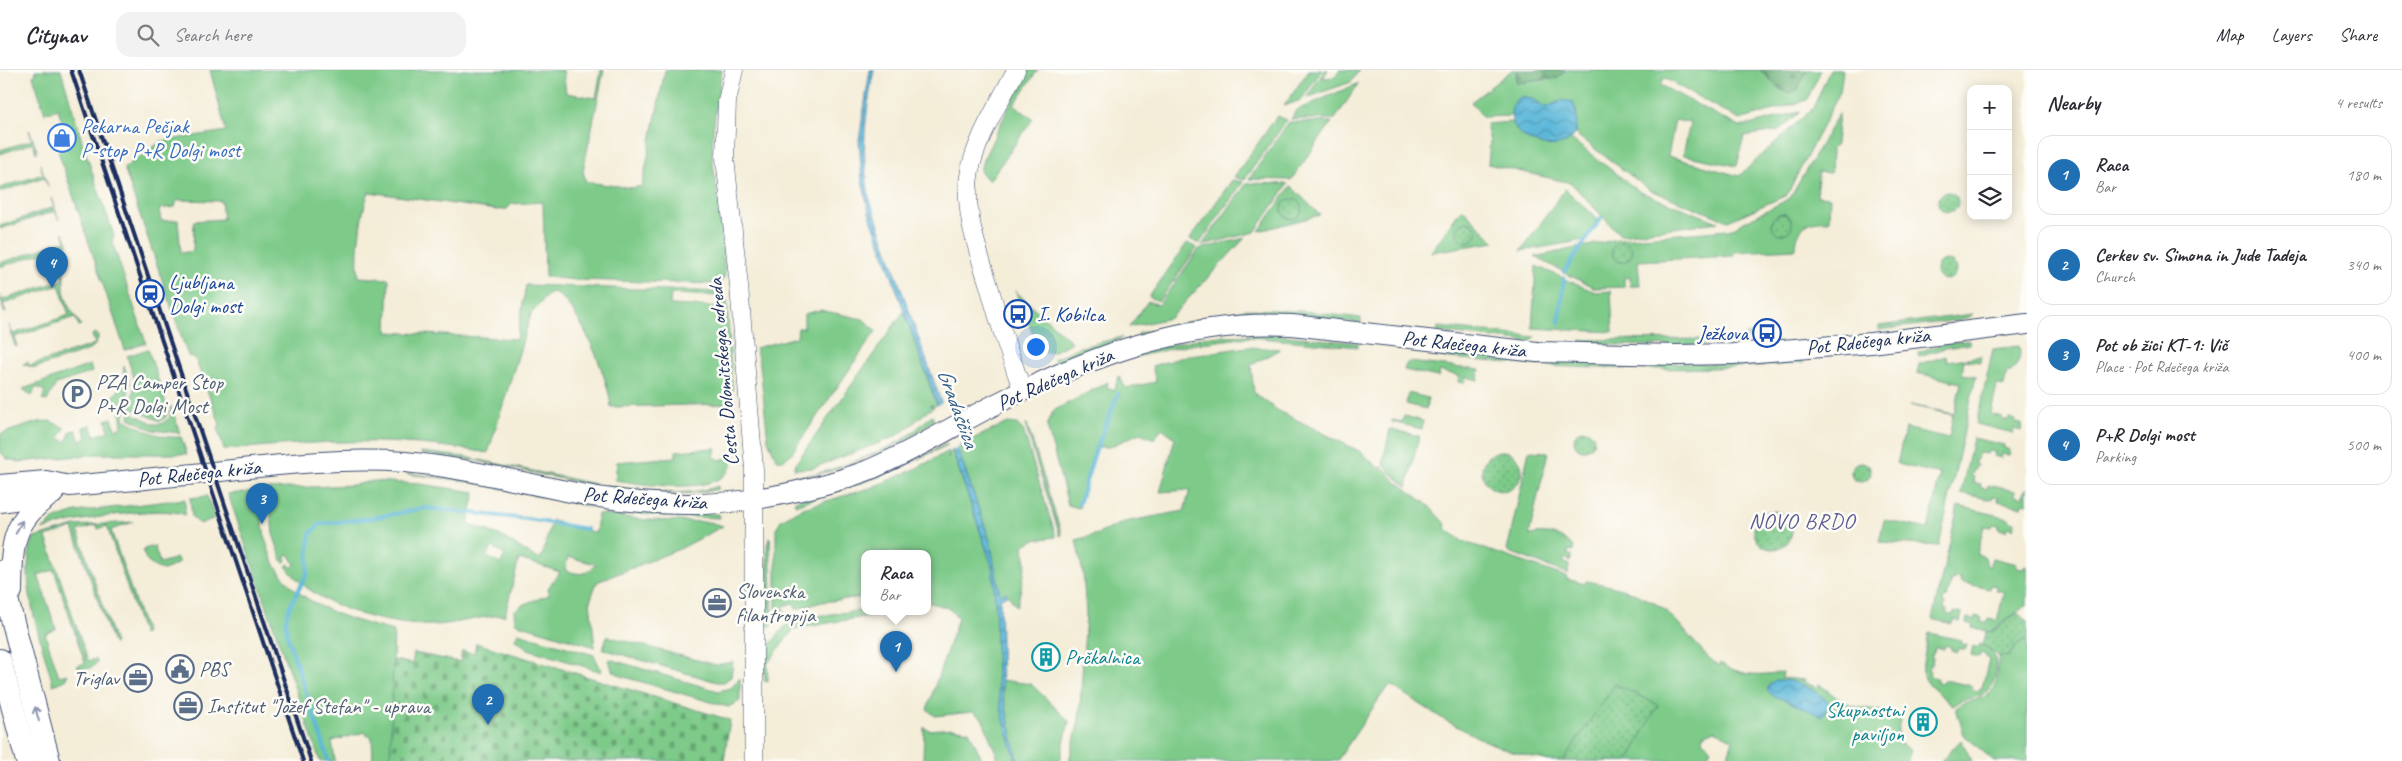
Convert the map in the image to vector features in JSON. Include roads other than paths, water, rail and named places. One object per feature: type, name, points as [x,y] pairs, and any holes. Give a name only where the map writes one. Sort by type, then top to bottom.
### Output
[{"type":"main road","name":"Pot Rdečega križa","points":[[0,485],[46,481],[70,486],[281,464],[373,461],[465,470],[576,493],[629,501],[710,504],[754,499],[820,485],[868,470],[1023,391],[1107,354],[1148,341],[1224,327],[1258,324],[1292,325],[1537,352],[1677,355],[1733,354],[1872,343],[2027,324]]},
{"type":"main road","name":"Pot Rdečega križa","points":[[0,502],[48,496],[70,486]]},
{"type":"main road","points":[[10,609],[15,535],[27,513],[48,496]]},
{"type":"main road","points":[[0,572],[49,761]]},
{"type":"main road","points":[[0,660],[27,761]]},
{"type":"street","name":"Cesta Dolomitskega odreda","points":[[734,70],[727,101],[725,158],[739,286],[753,458],[754,761]]},
{"type":"street","points":[[1016,70],[975,153],[969,178],[968,199],[981,262],[1009,354],[1023,391]]},
{"type":"water","name":"Gradaščica","points":[[870,70],[874,70],[866,119],[864,151],[870,200],[990,541],[1000,595],[1006,592],[1007,595],[1000,599],[1002,691],[1018,761],[1016,761],[1006,726],[998,690],[992,566],[869,212],[862,180],[859,140]]},
{"type":"water","points":[[1523,96],[1535,100],[1546,108],[1562,100],[1573,102],[1577,121],[1574,135],[1571,139],[1561,144],[1550,146],[1538,144],[1518,132],[1512,123],[1511,112],[1516,100]]},
{"type":"water","points":[[1776,680],[1798,683],[1812,689],[1830,704],[1822,716],[1772,695],[1767,690],[1768,686]]},
{"type":"waterway","points":[[1564,272],[1601,218]]},
{"type":"waterway","points":[[1559,322],[1564,278]]},
{"type":"waterway","points":[[1079,504],[1095,452],[1118,394]]},
{"type":"waterway","points":[[329,761],[287,635],[286,620],[289,608],[307,574],[310,534],[320,524],[372,518],[426,508],[527,519],[586,529]]},
{"type":"railway","points":[[71,70],[303,761]]},
{"type":"railway","points":[[79,70],[311,761]]},
{"type":"place","name":"Pekarna Pečjak P-stop P+R Dolgi most","points":[[62,138]]},
{"type":"place","name":"P+R Dolgi most","points":[[52,288]]},
{"type":"place","name":"Ljubljana Dolgi most","points":[[150,294]]},
{"type":"place","name":"I. Kobilca","points":[[1018,314]]},
{"type":"place","name":"Ježkova","points":[[1767,333]]},
{"type":"place","name":"PZA Camper Stop P+R Dolgi Most","points":[[77,394]]},
{"type":"place","name":"Pot ob žici KT-1: Vič","points":[[262,524]]},
{"type":"place","name":"Slovenska filantropija","points":[[717,603]]},
{"type":"place","name":"Prčkalnica","points":[[1046,657]]},
{"type":"place","name":"PBS","points":[[180,669]]},
{"type":"place","name":"Raca","points":[[896,672]]},
{"type":"place","name":"Triglav","points":[[138,678]]},
{"type":"place","name":"Institut \"Jožef Stefan\" - uprava","points":[[188,706]]},
{"type":"place","name":"Skupnostni paviljon","points":[[1923,722]]},
{"type":"place","name":"Cerkev sv. Simona in Jude Tadeja","points":[[488,725]]},
{"type":"district","name":"NOVO BRDO","points":[[1802,521]]}]
